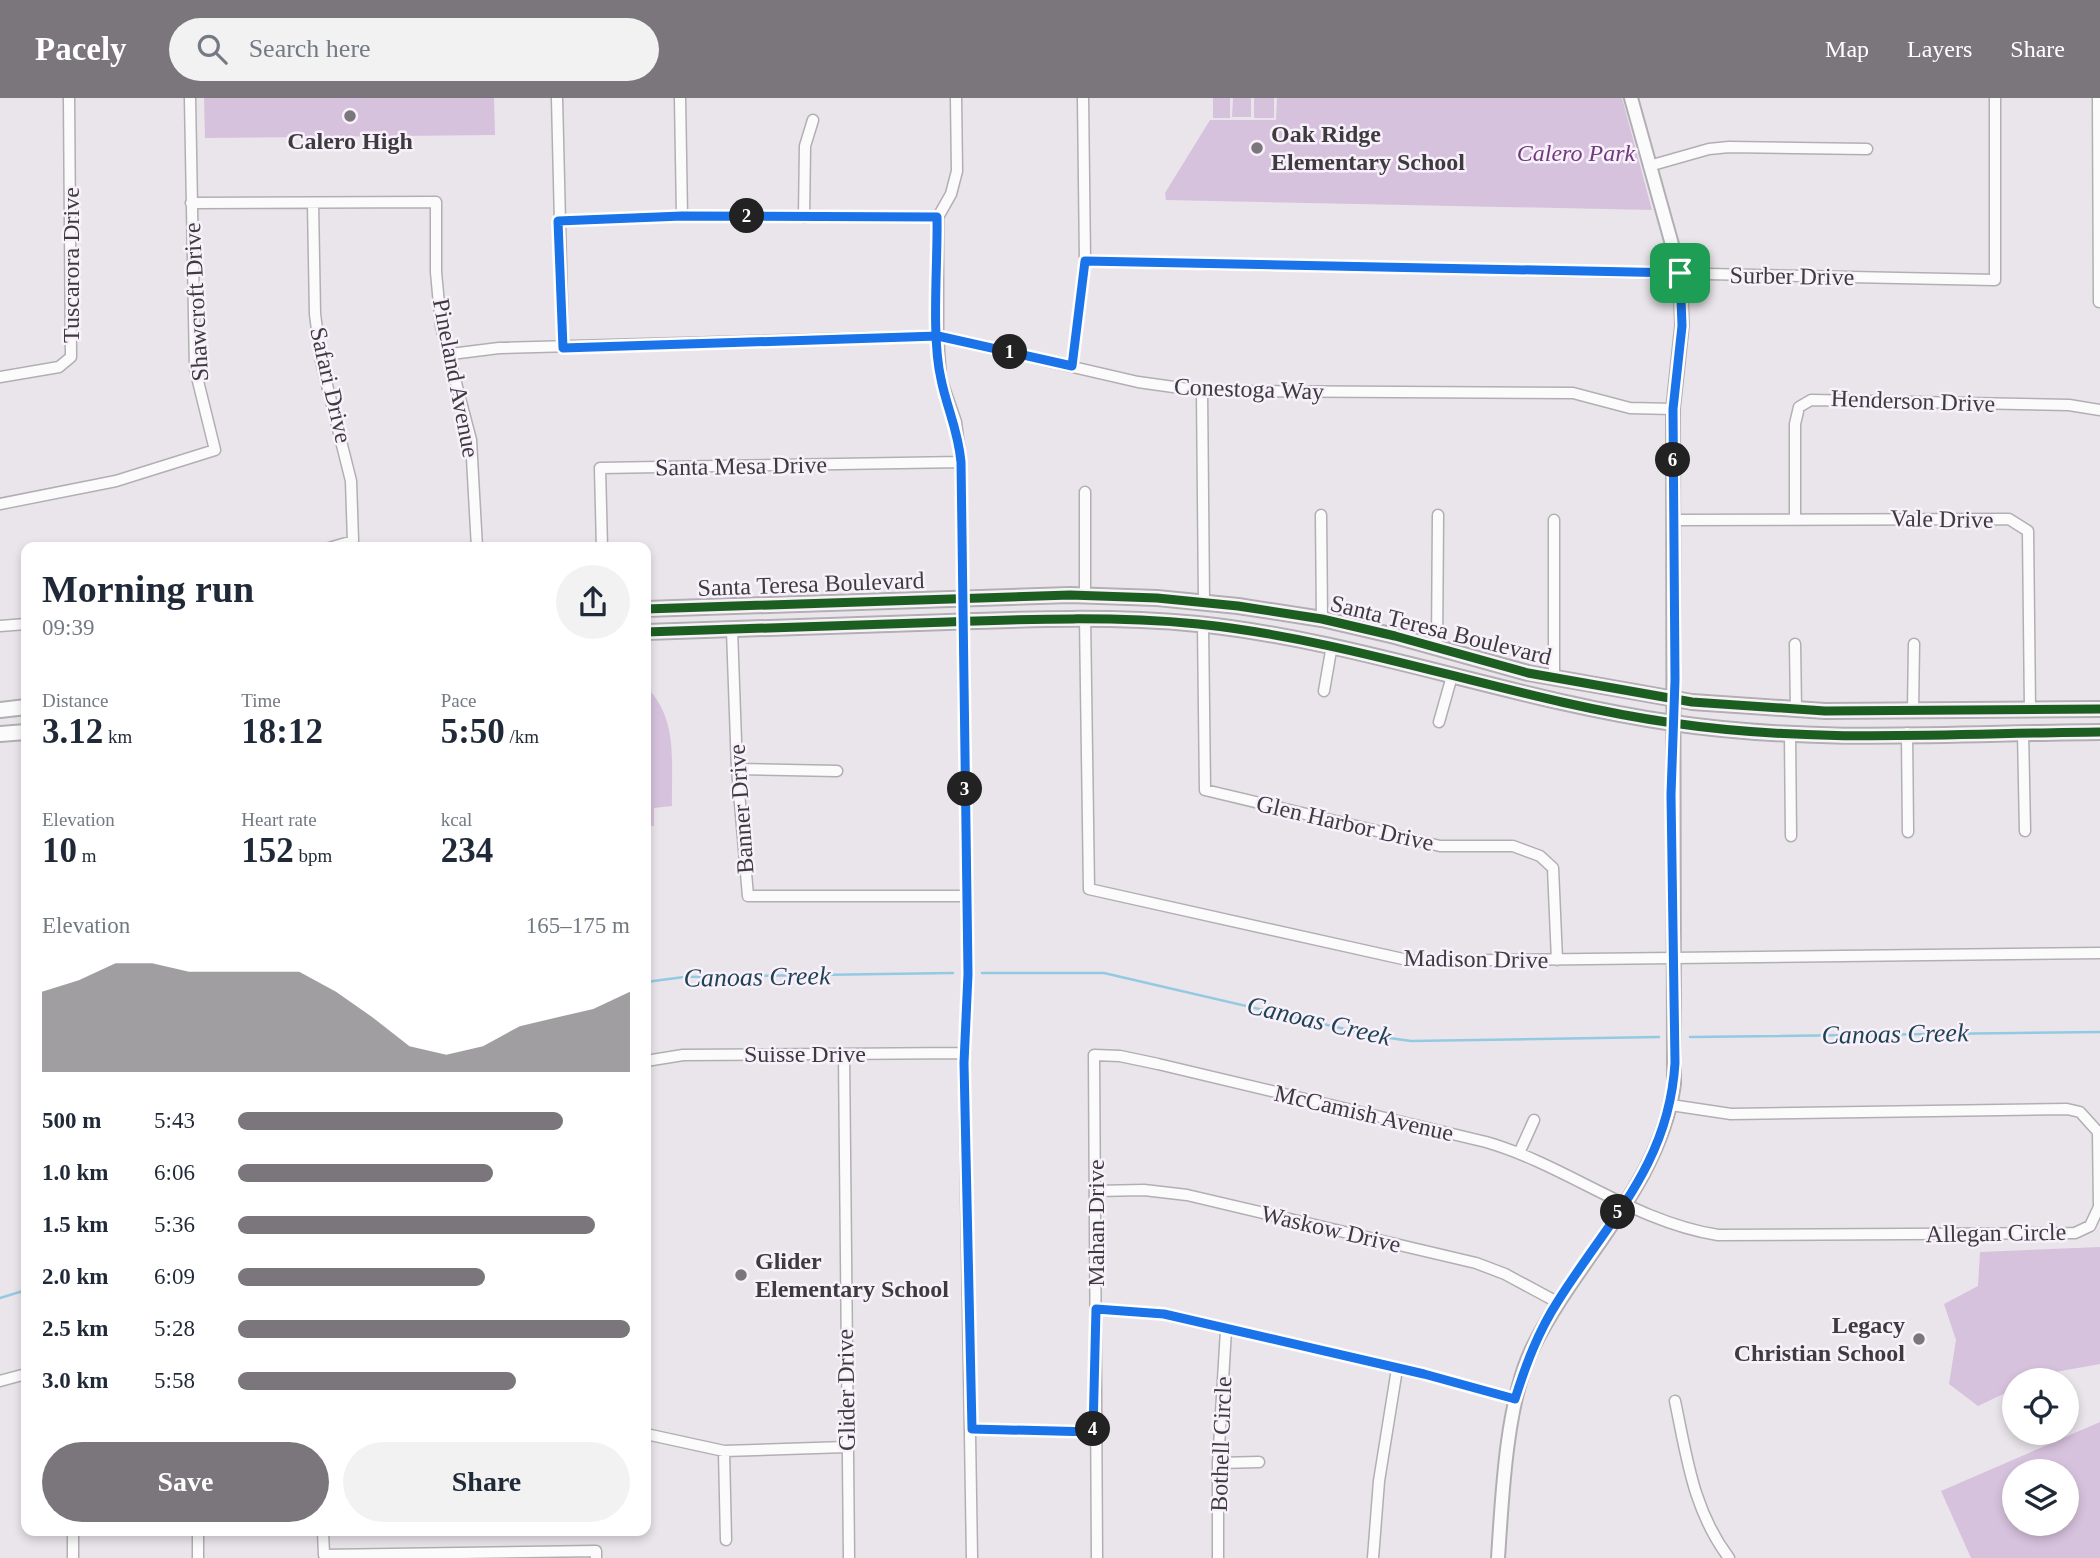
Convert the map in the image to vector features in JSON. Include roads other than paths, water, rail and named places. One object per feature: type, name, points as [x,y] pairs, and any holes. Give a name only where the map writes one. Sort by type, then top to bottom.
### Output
[{"type":"main road","name":"Santa Teresa Boulevard","points":[[651,609],[1085,595],[1204,602],[1322,620],[1555,679],[1674,700],[1796,710],[2100,709]]},
{"type":"main road","name":"Santa Teresa Boulevard","points":[[651,632],[1085,618],[1203,625],[1332,645],[1559,703],[1673,723],[1790,734],[2100,732]]},
{"type":"main road","points":[[0,710],[21,708]]},
{"type":"main road","points":[[0,734],[21,732]]},
{"type":"street","name":"Tuscarora Drive","points":[[0,377],[59,367],[71,356],[69,98]]},
{"type":"street","name":"Shawcroft Drive","points":[[0,504],[116,481],[215,450],[195,369],[190,98]]},
{"type":"street","points":[[556,98],[563,348]]},
{"type":"street","points":[[680,98],[682,216]]},
{"type":"street","points":[[956,98],[957,171],[951,194],[937,217],[938,336],[941,379],[956,422],[961,462],[972,1558]]},
{"type":"street","points":[[1072,366],[1085,261],[1083,98]]},
{"type":"street","points":[[1498,1558],[1515,1399],[1530,1351],[1557,1302],[1648,1168],[1662,1137],[1671,1105],[1675,1063],[1673,409],[1682,326],[1680,273],[1631,98]]},
{"type":"street","name":"Surber Drive","points":[[1085,261],[1995,280],[1995,98]]},
{"type":"street","points":[[2098,98],[2099,302]]},
{"type":"street","points":[[804,217],[805,146],[813,120]]},
{"type":"street","points":[[1650,166],[1729,147],[1867,149]]},
{"type":"street","name":"Pineland Avenue","points":[[191,203],[436,202],[440,312],[471,440],[477,542]]},
{"type":"street","name":"Safari Drive","points":[[313,203],[315,314],[320,349],[352,481],[353,541],[350,542]]},
{"type":"street","points":[[558,221],[682,216],[937,217]]},
{"type":"street","name":"Conestoga Way","points":[[451,354],[499,348],[938,336],[1138,382],[1202,391],[1573,393],[1630,408],[1673,409]]},
{"type":"street","points":[[1202,391],[1204,602]]},
{"type":"street","name":"Henderson Drive","points":[[1796,519],[1795,424],[1799,407],[1805,402],[1819,398],[2069,405],[2100,410]]},
{"type":"street","name":"Santa Mesa Drive","points":[[603,542],[600,468],[961,462]]},
{"type":"street","points":[[1085,492],[1085,595]]},
{"type":"street","points":[[1321,514],[1322,620]]},
{"type":"street","points":[[1437,648],[1438,514]]},
{"type":"street","points":[[1554,520],[1555,679]]},
{"type":"street","name":"Vale Drive","points":[[1674,520],[2009,520],[2028,531],[2030,710]]},
{"type":"street","name":"Madison Drive","points":[[1085,618],[1089,889],[1412,961],[2100,953]]},
{"type":"street","points":[[0,626],[21,624]]},
{"type":"street","name":"Glen Harbor Drive","points":[[1203,625],[1205,790],[1440,846],[1513,846],[1529,849],[1553,868],[1557,960]]},
{"type":"street","name":"Banner Drive","points":[[732,630],[737,769],[748,896],[966,896]]},
{"type":"street","points":[[1796,644],[1796,710]]},
{"type":"street","points":[[1913,710],[1914,644]]},
{"type":"street","points":[[1324,691],[1332,645]]},
{"type":"street","points":[[1439,722],[1452,676]]},
{"type":"street","points":[[2023,732],[2025,831]]},
{"type":"street","points":[[1907,733],[1908,832]]},
{"type":"street","points":[[1790,734],[1791,836]]},
{"type":"street","points":[[737,769],[836,771]]},
{"type":"street","name":"Suisse Drive","points":[[651,1060],[682,1055],[965,1053]]},
{"type":"street","name":"Glider Drive","points":[[844,1054],[849,1558]]},
{"type":"street","name":"McCamish Avenue","points":[[1094,1055],[1119,1056],[1158,1064],[1520,1151],[1625,1202]]},
{"type":"street","name":"Mahan Drive","points":[[1094,1055],[1096,1309],[1093,1432],[1097,1558]]},
{"type":"street","name":"Allegan Circle","points":[[1625,1202],[1655,1219],[1689,1231],[1731,1236],[2074,1233],[2090,1226],[2099,1207],[2098,1132],[2080,1112],[1731,1114],[1671,1105]]},
{"type":"street","points":[[1520,1151],[1534,1120]]},
{"type":"street","name":"Waskow Drive","points":[[1096,1191],[1144,1190],[1187,1195],[1476,1264],[1505,1274],[1557,1302]]},
{"type":"street","points":[[1096,1309],[1164,1314],[1515,1399]]},
{"type":"street","name":"Bothell Circle","points":[[1218,1558],[1218,1463],[1226,1330]]},
{"type":"street","points":[[1373,1558],[1379,1481],[1397,1369]]},
{"type":"street","points":[[0,1381],[21,1375]]},
{"type":"street","points":[[1675,1401],[1696,1497],[1710,1533],[1729,1558]]},
{"type":"street","points":[[972,1429],[1093,1432]]},
{"type":"street","points":[[651,1435],[724,1451],[846,1447]]},
{"type":"street","points":[[724,1451],[726,1540]]},
{"type":"street","points":[[1218,1463],[1259,1462]]},
{"type":"street","points":[[73,1536],[73,1558]]},
{"type":"street","points":[[198,1536],[198,1558]]},
{"type":"street","points":[[323,1536],[324,1555],[596,1550],[596,1558]]},
{"type":"waterway","name":"Canoas Creek","points":[[651,981],[684,977],[953,973]]},
{"type":"waterway","name":"Canoas Creek","points":[[982,973],[1104,973],[1375,1036],[1411,1041],[1659,1037]]},
{"type":"waterway","name":"Canoas Creek","points":[[1690,1037],[2100,1032]]},
{"type":"waterway","name":"Canoas Creek","points":[[0,1298],[21,1292]]},
{"type":"place","name":"Calero High","points":[[350,116]]},
{"type":"place","name":"Oak Ridge Elementary School","points":[[1257,148]]},
{"type":"place","name":"Glider Elementary School","points":[[741,1275]]},
{"type":"place","name":"Legacy Christian School","points":[[1919,1339]]},
{"type":"park label","name":"Calero Park","points":[[1576,153]]}]
